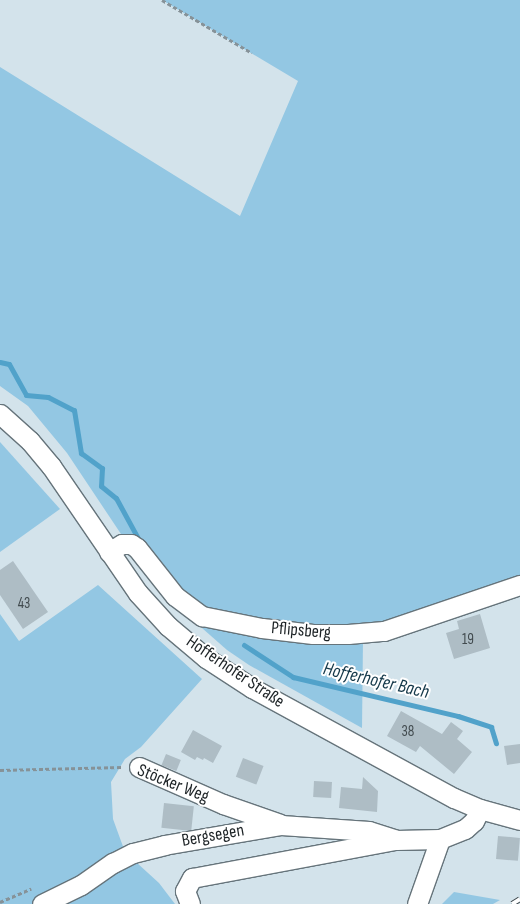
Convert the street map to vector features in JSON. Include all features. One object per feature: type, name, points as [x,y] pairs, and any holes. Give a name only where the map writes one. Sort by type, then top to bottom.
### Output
[{"type":"street","name":"Hofferhofer Straße","points":[[0,414],[30,441],[51,466],[144,600],[168,626],[206,658],[252,688],[428,784],[480,809],[520,820]]},
{"type":"street","name":"Pflipsberg","points":[[109,552],[122,544],[131,544],[137,548],[175,596],[202,616],[262,628],[313,634],[384,631],[520,586]]},
{"type":"street","name":"Stöcker Weg","points":[[139,767],[223,804],[281,825]]},
{"type":"street","name":"Bergsegen","points":[[190,904],[185,891],[192,878],[396,840],[440,839],[466,829],[474,821],[480,809]]},
{"type":"street","name":"Bergsegen","points":[[42,904],[82,885],[113,863],[133,853],[164,845],[281,825],[369,831],[396,840]]},
{"type":"street","points":[[417,904],[440,839]]},
{"type":"path","points":[[162,0],[252,53]]},
{"type":"path","name":"Stöcker Weg","points":[[0,770],[139,767]]},
{"type":"shaded area","points":[[162,0],[520,0],[520,581],[490,592],[348,631],[206,612],[197,606],[126,536],[121,534],[67,453],[28,406],[0,386],[0,67],[240,216],[298,81]]},
{"type":"shaded area","points":[[0,442],[60,509],[0,552]]},
{"type":"shaded area","points":[[98,585],[202,679],[141,747],[125,759],[111,782],[113,819],[125,852],[159,883],[175,904],[0,904],[0,614],[19,641]]},
{"type":"shaded area","points":[[194,621],[363,639],[362,728],[249,665],[227,650]]},
{"type":"shaded area","points":[[454,892],[500,900],[493,904],[442,904]]},
{"type":"building","points":[[13,561],[48,612],[23,629],[0,595],[0,570]]},
{"type":"building","points":[[480,614],[490,648],[454,659],[446,633],[459,629],[457,621]]},
{"type":"building","points":[[401,711],[442,734],[451,722],[463,731],[457,739],[472,752],[454,774],[420,746],[416,752],[387,736]]},
{"type":"building","points":[[193,730],[222,746],[213,763],[204,758],[203,760],[197,757],[195,760],[181,752]]},
{"type":"building","points":[[520,744],[520,763],[507,765],[504,746]]},
{"type":"building","points":[[166,754],[181,760],[176,771],[162,765]]},
{"type":"building","points":[[243,758],[264,766],[256,785],[236,777]]},
{"type":"building","points":[[363,777],[378,791],[377,812],[339,808],[341,787],[362,789]]},
{"type":"building","points":[[314,781],[332,782],[331,798],[313,797]]},
{"type":"building","points":[[164,803],[194,806],[191,831],[161,828]]},
{"type":"building","points":[[498,836],[520,838],[518,861],[496,859]]},
{"type":"waterway","name":"Hofferhofer Bach","points":[[0,362],[9,364],[26,395],[48,397],[74,410],[81,453],[102,468],[101,486],[116,498],[140,542]]},
{"type":"waterway","name":"Hofferhofer Bach","points":[[244,645],[293,677],[458,716],[491,727],[496,743]]},
{"type":"railway","points":[[512,904],[520,899]]}]
